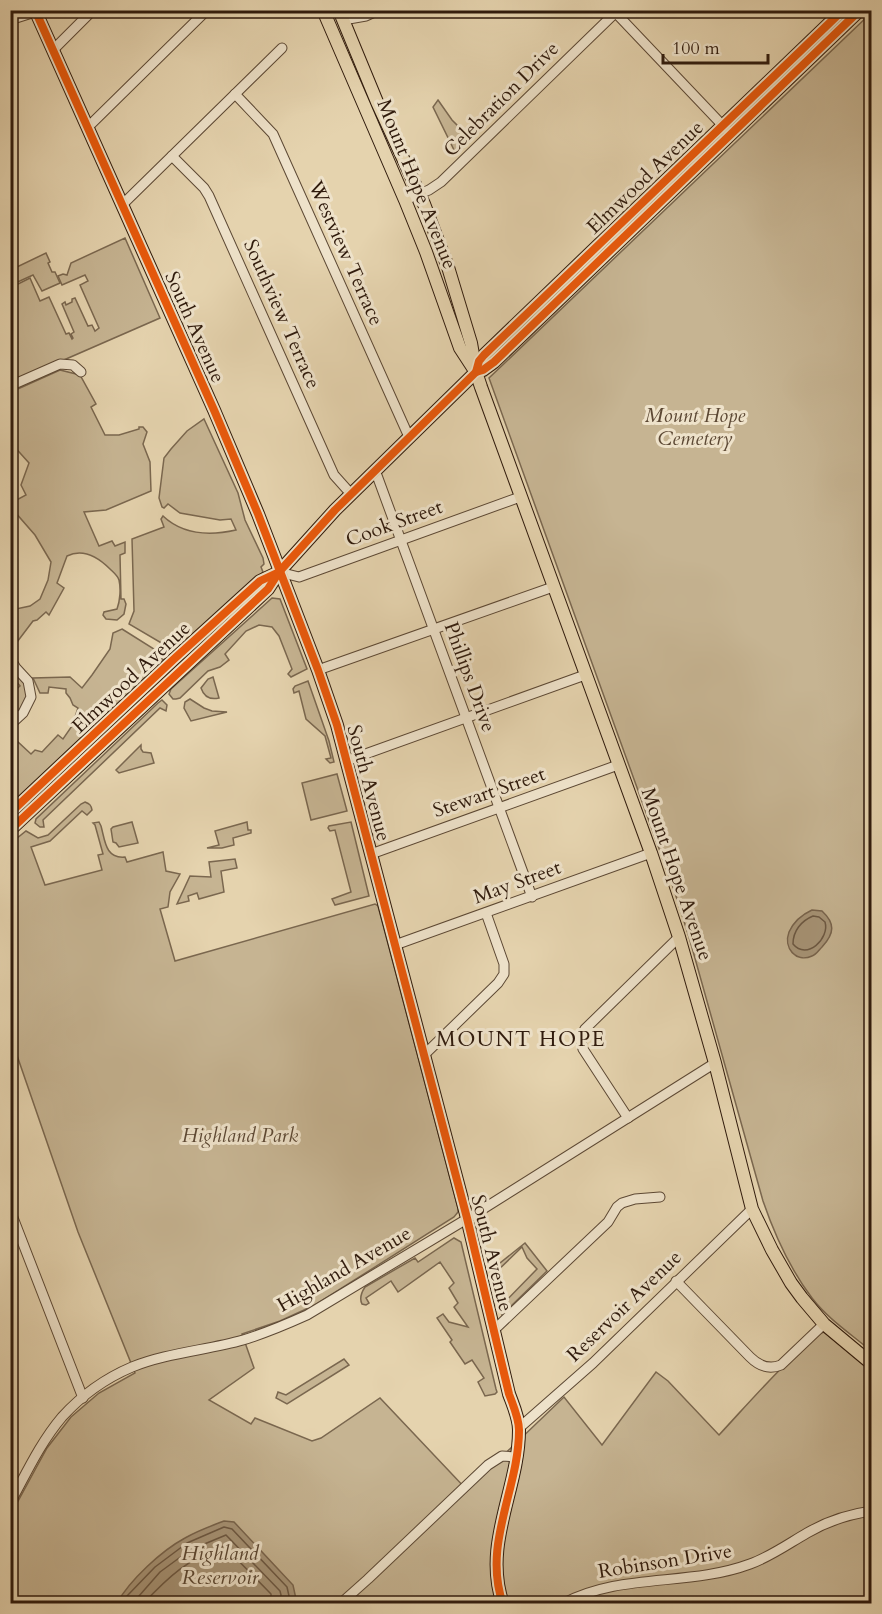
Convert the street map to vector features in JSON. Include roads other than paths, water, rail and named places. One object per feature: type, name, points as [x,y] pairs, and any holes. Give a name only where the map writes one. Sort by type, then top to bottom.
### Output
[{"type":"main road","name":"Elmwood Avenue","points":[[10,830],[14,813],[174,659],[260,581],[279,572],[375,470],[476,372],[494,362],[727,130],[843,10]]},
{"type":"main road","name":"Elmwood Avenue","points":[[727,130],[860,10]]},
{"type":"main road","name":"South Avenue","points":[[35,11],[214,410],[272,549],[337,726],[467,1218],[519,1428],[516,1457],[497,1543],[496,1577],[503,1604]]},
{"type":"main road","points":[[322,12],[342,13]]},
{"type":"main road","name":"Mount Hope Avenue","points":[[322,12],[405,200],[426,252],[459,348],[476,372]]},
{"type":"main road","name":"Mount Hope Avenue","points":[[342,13],[377,102],[420,194],[448,267],[472,347],[476,372],[651,853],[679,937],[715,1063],[752,1209],[791,1283],[825,1324],[872,1365]]},
{"type":"street","points":[[53,50],[93,10]]},
{"type":"street","points":[[87,128],[207,10]]},
{"type":"street","points":[[342,13],[366,16],[379,10]]},
{"type":"street","points":[[10,20],[35,11]]},
{"type":"street","points":[[614,12],[727,130]]},
{"type":"street","name":"Celebration Drive","points":[[405,200],[441,182],[452,173],[614,12]]},
{"type":"street","points":[[122,205],[282,48]]},
{"type":"street","name":"Westview Terrace","points":[[235,94],[273,134],[409,437]]},
{"type":"street","name":"Southview Terrace","points":[[172,156],[209,196],[334,475],[351,494]]},
{"type":"street","points":[[10,386],[60,364],[73,364],[81,372]]},
{"type":"street","name":"Phillips Drive","points":[[375,470],[532,897]]},
{"type":"street","name":"Cook Street","points":[[279,572],[299,577],[520,497]]},
{"type":"street","points":[[318,670],[553,586]]},
{"type":"street","points":[[10,658],[28,681],[31,697],[23,713],[10,725]]},
{"type":"street","points":[[346,761],[585,675]]},
{"type":"street","name":"Stewart Street","points":[[371,854],[618,765]]},
{"type":"street","name":"May Street","points":[[395,945],[651,853]]},
{"type":"street","points":[[423,1056],[498,983],[504,974],[504,964],[486,913]]},
{"type":"street","points":[[628,1118],[583,1049],[580,1038],[585,1029],[679,937]]},
{"type":"street","name":"Highland Avenue","points":[[10,1503],[42,1443],[82,1398],[107,1381],[133,1367],[155,1360],[244,1340],[285,1325],[327,1304],[715,1063]]},
{"type":"street","points":[[494,1330],[608,1222],[617,1207],[635,1199],[660,1197]]},
{"type":"street","name":"Reservoir Avenue","points":[[519,1428],[592,1363],[752,1209]]},
{"type":"street","points":[[11,1211],[82,1398]]},
{"type":"street","points":[[676,1281],[750,1357],[762,1366],[775,1368],[781,1365],[825,1324]]},
{"type":"street","points":[[340,1604],[488,1465],[502,1456],[516,1457]]},
{"type":"street","name":"Robinson Drive","points":[[562,1604],[584,1594],[618,1584],[684,1579],[729,1571],[769,1556],[837,1519],[872,1511]]},
{"type":"water","points":[[812,910],[822,911],[826,915],[831,924],[831,933],[815,955],[806,958],[796,956],[789,948],[789,932],[798,919]]},
{"type":"water","name":"Highland Reservoir","points":[[224,1521],[234,1522],[293,1585],[296,1599],[291,1603],[117,1603],[138,1576],[166,1550],[190,1535]]},
{"type":"district","name":"MOUNT HOPE","points":[[521,1039]]},
{"type":"park label","name":"Mount Hope Cemetery","points":[[695,426]]},
{"type":"park label","name":"Highland Park","points":[[240,1135]]}]
